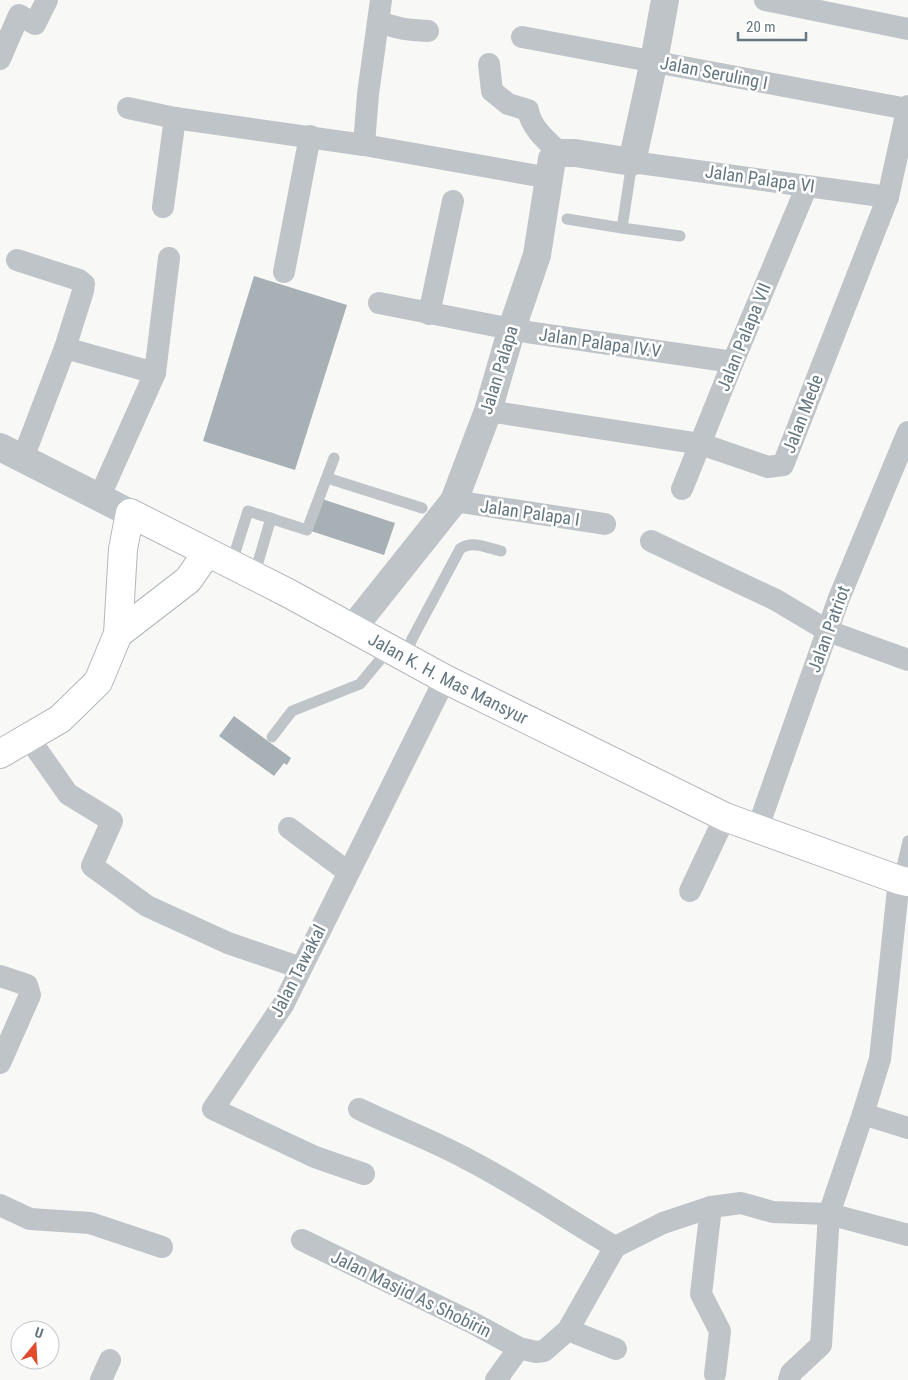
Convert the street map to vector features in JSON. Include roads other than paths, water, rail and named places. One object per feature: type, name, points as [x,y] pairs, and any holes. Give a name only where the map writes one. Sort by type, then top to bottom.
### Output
[{"type":"main road","name":"Jalan K. H. Mas Mansyur","points":[[130,513],[352,628],[445,679],[725,817],[903,881]]},
{"type":"main road","points":[[0,754],[60,719],[98,682],[118,634],[123,548],[130,513]]},
{"type":"main road","points":[[118,634],[188,580],[231,565]]},
{"type":"street","points":[[0,59],[19,15],[35,24],[47,0]]},
{"type":"street","points":[[488,64],[492,91],[508,104],[528,110],[530,120],[560,153],[575,153],[632,162],[665,0]]},
{"type":"street","points":[[765,0],[908,29]]},
{"type":"street","points":[[380,10],[392,27],[405,30],[428,31]]},
{"type":"street","points":[[364,145],[368,94],[380,10]]},
{"type":"street","name":"Jalan Seruling I","points":[[522,37],[907,107]]},
{"type":"street","name":"Jalan Mede","points":[[488,410],[701,444],[768,467],[783,465],[888,197],[907,107]]},
{"type":"street","points":[[128,108],[175,118],[310,136],[550,178]]},
{"type":"street","points":[[162,207],[175,118]]},
{"type":"street","points":[[284,272],[310,136]]},
{"type":"street","name":"Jalan Palapa","points":[[352,628],[454,501],[488,410],[512,328],[537,255],[552,159],[560,153]]},
{"type":"street","name":"Jalan Palapa VI","points":[[632,162],[888,197]]},
{"type":"street","name":"Jalan Palapa VII","points":[[682,489],[807,186]]},
{"type":"street","points":[[429,314],[454,201]]},
{"type":"street","points":[[99,498],[155,373],[169,258]]},
{"type":"street","points":[[12,452],[65,348],[84,290],[84,284],[79,280],[17,260]]},
{"type":"street","name":"Jalan Palapa IV.V","points":[[379,303],[527,332],[733,362]]},
{"type":"street","points":[[65,348],[155,373]]},
{"type":"street","name":"Jalan Patriot","points":[[757,830],[840,598],[908,432]]},
{"type":"street","name":"Jalan K. H. Mas Mansyur","points":[[12,452],[130,513]]},
{"type":"street","name":"Jalan Palapa I","points":[[454,501],[606,524]]},
{"type":"street","points":[[652,541],[776,600],[828,631],[908,660]]},
{"type":"street","name":"Jalan Tawakal","points":[[364,1174],[315,1156],[213,1109],[278,1014],[445,679]]},
{"type":"street","points":[[28,738],[68,794],[112,821],[92,866],[146,906],[228,944],[301,968]]},
{"type":"street","points":[[690,891],[725,817]]},
{"type":"street","points":[[289,828],[348,872]]},
{"type":"street","points":[[789,1380],[791,1373],[821,1345],[829,1214],[880,1059],[903,881]]},
{"type":"street","points":[[0,976],[27,986],[30,995],[0,1063]]},
{"type":"street","points":[[359,1109],[467,1158],[547,1205],[578,1226],[615,1246],[663,1223],[711,1207],[741,1203],[773,1212],[829,1214],[908,1235]]},
{"type":"street","points":[[863,1114],[908,1128]]},
{"type":"street","points":[[0,1205],[30,1219],[90,1223],[162,1247]]},
{"type":"street","points":[[711,1207],[701,1294],[720,1331],[715,1374]]},
{"type":"street","name":"Jalan Masjid As Shobirin","points":[[302,1240],[473,1323],[519,1348],[536,1352],[544,1351],[568,1330],[615,1246]]},
{"type":"street","points":[[568,1330],[616,1350]]},
{"type":"street","points":[[496,1380],[519,1348]]},
{"type":"lane","points":[[622,228],[632,162]]},
{"type":"lane","points":[[567,218],[680,236]]},
{"type":"lane","points":[[231,565],[248,510],[307,530],[334,458]]},
{"type":"lane","points":[[328,478],[422,508]]},
{"type":"lane","points":[[231,565],[271,518]]},
{"type":"lane","points":[[272,737],[292,711],[360,684],[412,639],[460,550],[470,545],[478,545],[501,551]]},
{"type":"lane","points":[[903,881],[908,841]]}]
